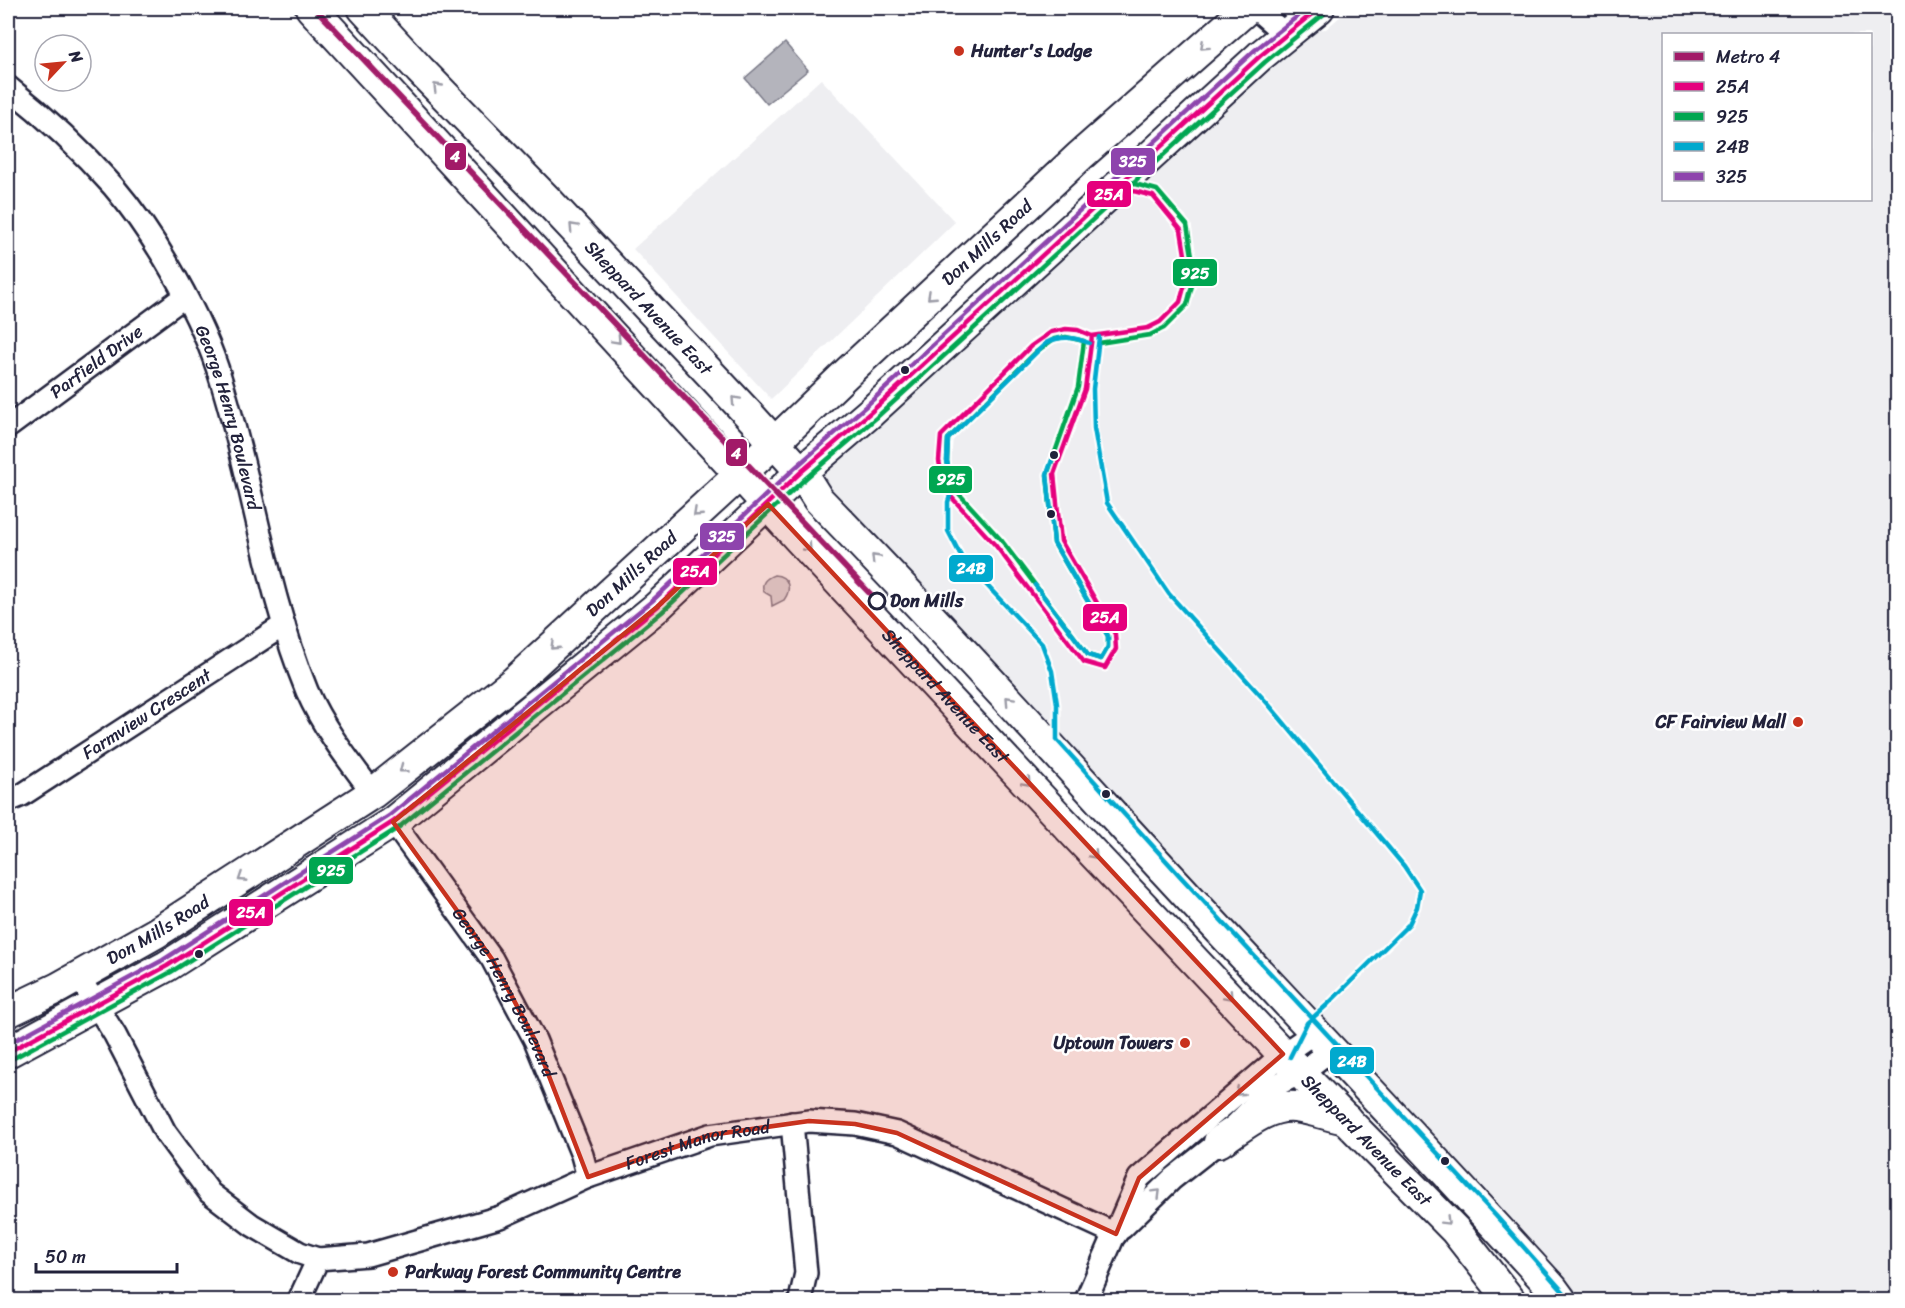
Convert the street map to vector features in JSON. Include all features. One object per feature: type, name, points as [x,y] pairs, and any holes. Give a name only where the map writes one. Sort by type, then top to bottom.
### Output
[{"type":"main road","name":"Sheppard Avenue East","points":[[311,8],[1054,812],[1292,1063],[1455,1230],[1510,1300]]},
{"type":"main road","name":"Sheppard Avenue East","points":[[363,8],[774,442],[801,472],[818,499],[1041,734],[1323,1041],[1442,1166],[1561,1300]]},
{"type":"main road","name":"Don Mills Road","points":[[8,1012],[79,977],[156,933],[373,794],[515,681],[1081,155],[1248,8]]},
{"type":"main road","name":"Don Mills Road","points":[[8,1052],[167,966],[393,822],[657,607],[801,472],[880,404],[1260,56],[1319,8]]},
{"type":"main road","points":[[1220,1142],[1260,1115],[1278,1107],[1298,1107],[1346,1119]]},
{"type":"street","points":[[1255,8],[1286,35]]},
{"type":"street","name":"George Henry Boulevard","points":[[8,87],[73,143],[115,188],[153,241],[185,296],[221,379],[284,625],[307,691],[328,732],[373,794]]},
{"type":"street","name":"Parfield Drive","points":[[8,427],[185,296]]},
{"type":"street","name":"Farmview Crescent","points":[[8,801],[22,795],[284,625]]},
{"type":"street","name":"George Henry Boulevard","points":[[393,822],[492,959],[536,1040],[582,1155],[588,1177]]},
{"type":"street","points":[[79,977],[115,1035],[165,1132],[210,1193],[252,1225],[300,1253],[318,1259],[299,1300]]},
{"type":"street","points":[[1086,1300],[1139,1178],[1323,1041]]},
{"type":"street","points":[[1116,1234],[1172,1179],[1220,1142],[1292,1063]]},
{"type":"street","name":"Forest Manor Road","points":[[318,1259],[368,1255],[478,1223],[500,1216],[588,1177],[710,1135],[808,1121],[855,1124],[897,1133],[1116,1234]]},
{"type":"street","points":[[792,1123],[806,1273],[800,1300]]},
{"type":"highlighted area","points":[[768,504],[1283,1054],[1139,1178],[1116,1234],[897,1133],[855,1124],[809,1121],[710,1135],[588,1177],[535,1040],[492,959],[393,822],[657,607]]},
{"type":"shaded area","points":[[1350,8],[1897,8],[1897,1300],[1561,1300],[801,472],[1293,32],[1326,29]]},
{"type":"shaded area","points":[[785,43],[808,70],[767,104],[745,78]]},
{"type":"shaded area","points":[[821,79],[955,222],[771,399],[633,249]]},
{"type":"shaded area","points":[[774,575],[786,580],[788,592],[784,600],[772,606],[771,596],[764,592],[763,583]]},
{"type":"metro line","name":"4","points":[[315,8],[877,601]]},
{"type":"transit line","name":"325","points":[[8,1044],[163,960],[389,816],[652,601],[1255,50],[1308,8]]},
{"type":"transit line","name":"25A","points":[[8,1052],[167,966],[393,822],[657,607],[801,472],[871,412],[1260,56],[1319,8]]},
{"type":"transit line","name":"925","points":[[12,1059],[171,972],[398,828],[662,612],[806,478],[876,418],[1265,62],[1324,14]]},
{"type":"transit line","name":"925","points":[[1099,343],[1150,335],[1164,328],[1187,305],[1195,274],[1187,225],[1157,190],[1120,180]]},
{"type":"transit line","name":"25A","points":[[945,490],[939,461],[941,436],[1031,346],[1051,332],[1066,329],[1078,330],[1092,336],[1148,328],[1160,322],[1180,302],[1188,273],[1181,230],[1153,196],[1118,187]]},
{"type":"transit line","name":"25A","points":[[945,490],[996,546],[1084,662],[1105,668],[1116,649],[1115,634],[1061,541],[1054,474],[1085,389],[1092,336]]},
{"type":"transit line","name":"925","points":[[1066,337],[1084,341],[1078,387],[1047,475],[1054,543],[1108,636],[1108,647],[1101,659],[1088,655],[1002,541],[952,486],[947,461],[948,439],[1036,352],[1054,339],[1066,337]]},
{"type":"transit line","name":"24B","points":[[1099,337],[1093,389],[1094,428],[1107,503],[1169,594],[1269,705],[1404,866],[1420,890],[1417,907],[1409,924],[1307,1023],[1290,1057]]},
{"type":"transit line","name":"24B","points":[[1089,343],[1068,338],[1046,343],[948,439],[947,461],[952,490],[948,502],[948,531],[963,560],[1042,644],[1052,671],[1057,704],[1057,740],[1567,1296]]},
{"type":"transit line","name":"24B","points":[[1035,585],[1088,655],[1101,659],[1108,647],[1108,636],[1054,543],[1047,474],[1052,460]]},
{"type":"place","name":"Hunter's Lodge","points":[[959,51]]},
{"type":"place","name":"Don Mills","points":[[877,601]]},
{"type":"place","name":"CF Fairview Mall","points":[[1798,722]]},
{"type":"place","name":"Uptown Towers","points":[[1185,1043]]},
{"type":"place","name":"Parkway Forest Community Centre","points":[[393,1272]]}]
